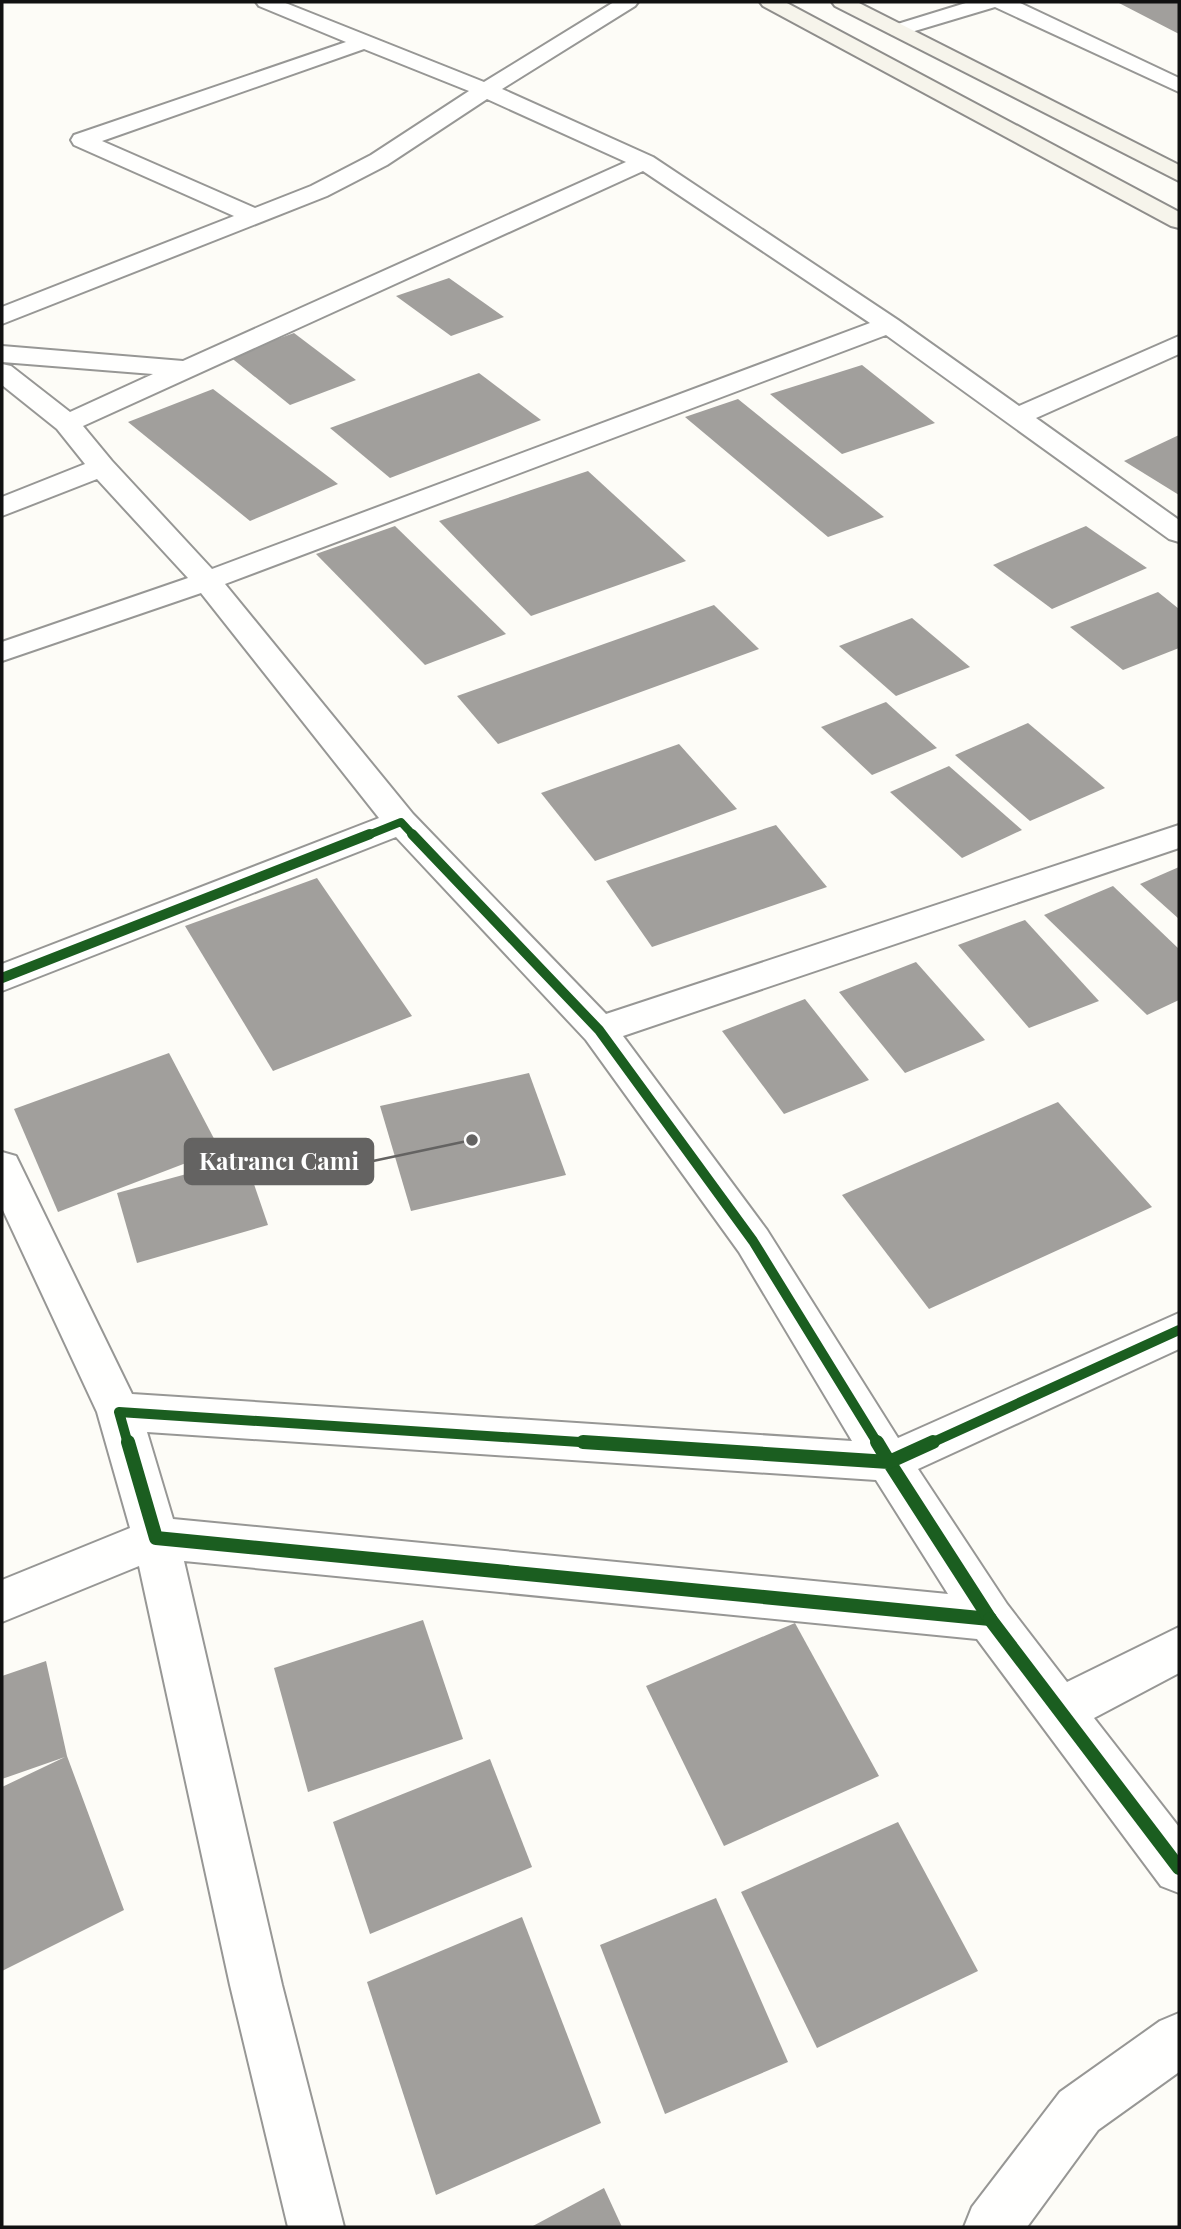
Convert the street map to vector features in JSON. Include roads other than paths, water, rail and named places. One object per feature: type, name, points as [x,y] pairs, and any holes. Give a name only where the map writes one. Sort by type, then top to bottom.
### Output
[{"type":"main road","points":[[770,2],[1179,221]]},
{"type":"main road","points":[[842,2],[1179,174]]},
{"type":"street","points":[[266,2],[486,90],[645,162],[889,325],[1179,533]]},
{"type":"street","points":[[2,316],[252,215],[319,191],[379,160],[628,2]]},
{"type":"street","points":[[898,30],[989,2]]},
{"type":"street","points":[[1002,2],[1179,86]]},
{"type":"street","points":[[252,215],[82,140],[365,41]]},
{"type":"street","points":[[67,423],[645,162]]},
{"type":"street","points":[[2,652],[207,581],[889,325]]},
{"type":"street","points":[[1018,416],[1179,344]]},
{"type":"street","points":[[2,354],[187,369]]},
{"type":"street","points":[[2,372],[67,423],[102,467],[207,581],[401,822],[599,1030],[753,1241],[889,1462],[990,1619],[1179,1868]]},
{"type":"street","points":[[2,507],[102,467]]},
{"type":"street","points":[[2,978],[401,822]]},
{"type":"street","points":[[599,1030],[1179,836]]},
{"type":"street","points":[[2,1167],[119,1412],[156,1538],[256,1985],[316,2227]]},
{"type":"street","points":[[119,1412],[889,1462],[1179,1330]]},
{"type":"street","points":[[2,1601],[156,1538],[990,1619]]},
{"type":"street","points":[[1059,1711],[1179,1649]]},
{"type":"street","points":[[992,2227],[1079,2111],[1179,2040]]},
{"type":"place","name":"Katrancı Cami","points":[[472,1140]]}]
